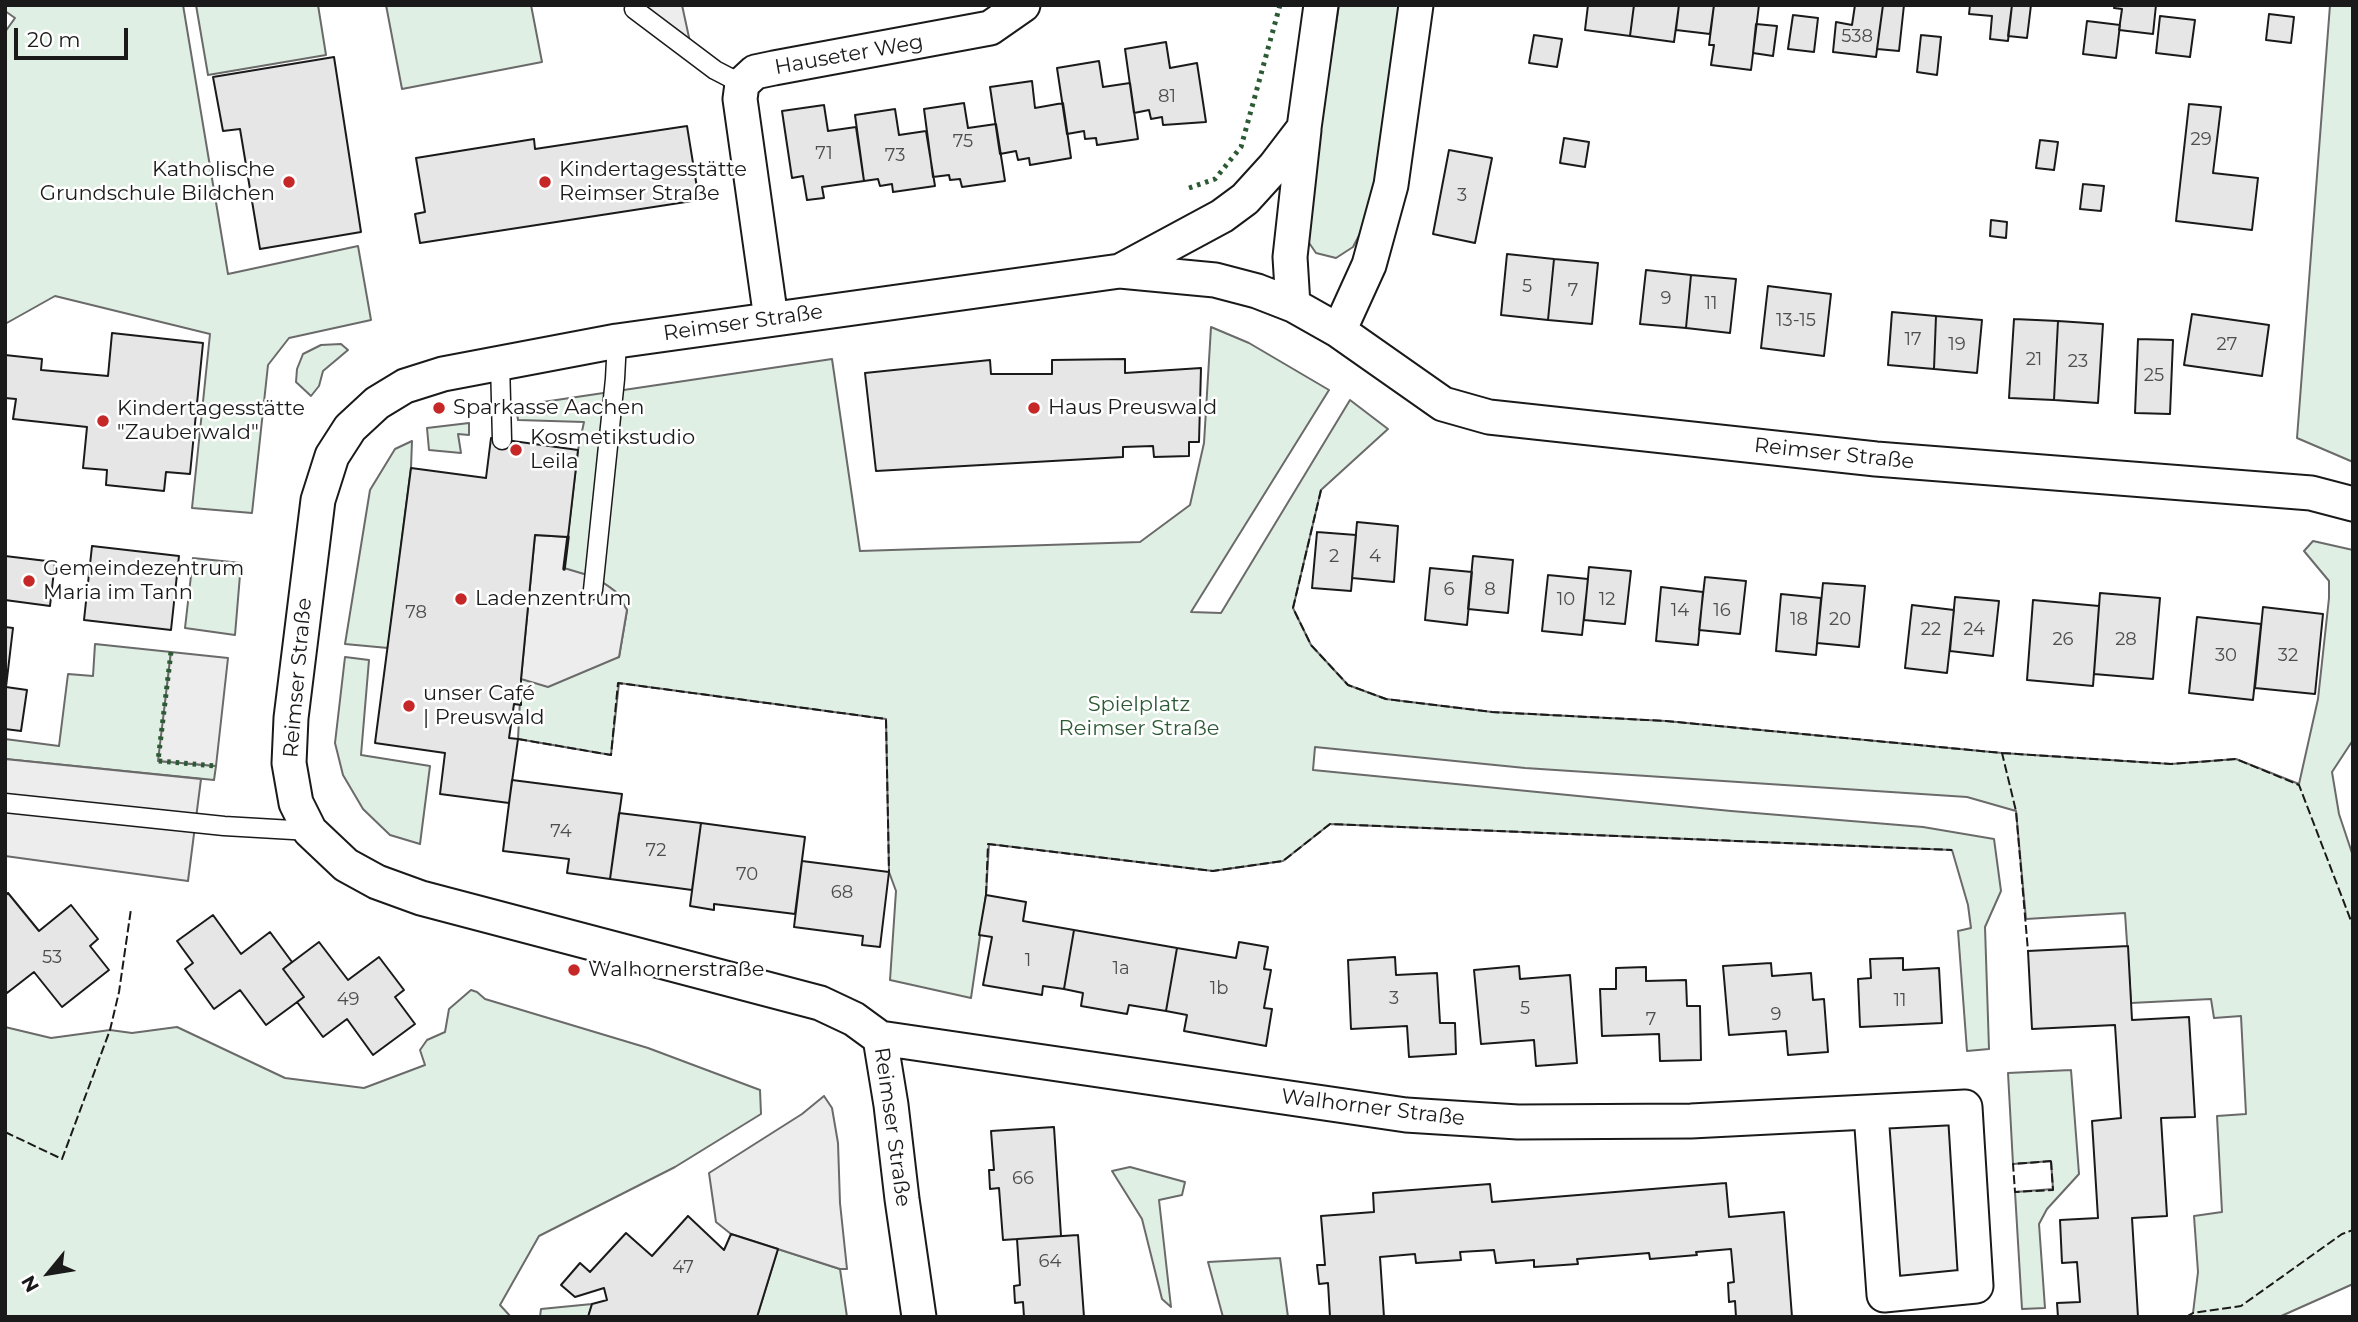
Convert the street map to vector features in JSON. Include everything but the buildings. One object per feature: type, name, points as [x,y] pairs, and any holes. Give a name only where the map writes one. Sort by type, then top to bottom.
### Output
[{"type":"street","name":"Hauseter Weg","points":[[742,84],[755,72],[990,28],[1023,5]]},
{"type":"street","name":"Reimser Straße","points":[[1293,305],[1290,257],[1321,5]]},
{"type":"street","points":[[1339,331],[1370,265],[1391,185],[1416,5]]},
{"type":"street","points":[[742,84],[740,99],[771,320]]},
{"type":"street","name":"Reimser Straße","points":[[1120,271],[1222,216],[1245,199],[1304,128]]},
{"type":"street","name":"Reimser Straße","points":[[919,1317],[880,1038],[854,1019],[820,1003],[421,898],[376,882],[346,865],[310,831],[296,803],[289,763],[290,718],[318,500],[332,456],[350,428],[377,403],[405,386],[443,374],[617,341],[1120,271],[1215,280],[1257,291],[1293,305],[1339,331],[1443,404],[1489,417],[1876,459],[2311,494],[2353,504]]},
{"type":"street","name":"Walhorner Straße","points":[[880,1038],[1406,1115],[1518,1122],[1691,1121],[1965,1107],[1976,1286],[1884,1294],[1871,1113]]},
{"type":"lane","points":[[634,9],[715,70],[742,84]]},
{"type":"lane","points":[[593,590],[617,341]]},
{"type":"lane","points":[[500,362],[502,440]]},
{"type":"lane","points":[[5,803],[224,826],[310,831]]},
{"type":"green space","points":[[5,5],[183,5],[228,274],[358,246],[371,320],[289,338],[268,365],[252,513],[192,508],[210,334],[55,296],[5,324],[5,32],[15,18],[5,11]]},
{"type":"green space","points":[[196,5],[318,5],[326,55],[208,75]]},
{"type":"green space","points":[[386,5],[531,5],[542,62],[402,89]]},
{"type":"green space","points":[[1339,5],[1401,5],[1375,184],[1366,222],[1353,247],[1336,258],[1316,253],[1305,237]]},
{"type":"green space","points":[[2330,5],[2353,5],[2353,462],[2297,438]]},
{"type":"green space","name":"Spielplatz Reimser Straße","points":[[1211,327],[1249,343],[1329,390],[1191,612],[1221,613],[1350,400],[1388,429],[1321,490],[1293,608],[1311,645],[1348,685],[1386,699],[1492,712],[1666,721],[2002,753],[2171,764],[2236,759],[2299,784],[2318,699],[2329,598],[2329,581],[2304,551],[2313,541],[2353,550],[2353,740],[2332,772],[2339,814],[2353,856],[2353,1284],[2279,1317],[2186,1317],[2193,1313],[2198,1272],[2194,1216],[2222,1212],[2217,1116],[2246,1114],[2241,1016],[2214,1018],[2211,999],[2131,1003],[2125,913],[2026,919],[2016,811],[1967,797],[1525,768],[1315,747],[1313,770],[1923,827],[1994,839],[2001,891],[1985,927],[1989,1049],[1967,1051],[1958,931],[1971,928],[1968,905],[1952,850],[1330,824],[1283,861],[1213,871],[989,844],[986,895],[971,998],[890,980],[896,891],[889,872],[886,719],[619,683],[611,755],[518,739],[521,679],[619,657],[627,610],[616,592],[608,586],[594,577],[564,569],[578,450],[584,422],[518,420],[516,406],[832,359],[860,551],[1140,542],[1190,505],[1204,443]]},
{"type":"green space","points":[[341,344],[348,350],[323,371],[319,386],[311,396],[296,382],[297,369],[303,354],[321,345]]},
{"type":"green space","points":[[469,423],[469,435],[458,434],[461,453],[429,450],[427,428]]},
{"type":"green space","points":[[412,441],[411,468],[388,648],[345,644],[370,490],[395,449]]},
{"type":"green space","points":[[193,558],[241,563],[235,635],[185,628]]},
{"type":"green space","points":[[95,644],[171,652],[159,761],[216,766],[214,780],[5,759],[5,739],[59,746],[68,674],[93,676]]},
{"type":"green space","points":[[345,657],[369,660],[361,755],[430,766],[420,844],[390,835],[363,809],[343,775],[335,743]]},
{"type":"green space","points":[[471,990],[485,999],[648,1048],[760,1090],[761,1114],[675,1167],[539,1236],[500,1305],[511,1317],[5,1317],[5,1027],[51,1038],[110,1030],[132,1033],[177,1027],[285,1078],[364,1088],[425,1065],[420,1050],[427,1040],[445,1032],[449,1009]]},
{"type":"green space","points":[[2071,1070],[2079,1174],[2047,1209],[2039,1224],[2045,1308],[2022,1309],[2015,1192],[2053,1189],[2051,1161],[2013,1164],[2008,1073]]},
{"type":"green space","points":[[1130,1167],[1185,1182],[1182,1195],[1159,1200],[1171,1307],[1162,1299],[1142,1219],[1112,1171]]},
{"type":"green space","points":[[778,1249],[840,1269],[847,1317],[757,1317]]},
{"type":"green space","points":[[1280,1258],[1288,1317],[1223,1317],[1208,1262]]},
{"type":"green space","points":[[592,1304],[588,1317],[540,1317],[541,1309]]},
{"type":"shaded area","points":[[644,5],[682,5],[690,42]]},
{"type":"shaded area","points":[[535,535],[568,537],[564,568],[594,577],[608,586],[616,592],[627,610],[619,657],[548,687],[521,679]]},
{"type":"shaded area","points":[[171,652],[228,658],[216,766],[158,761]]},
{"type":"shaded area","points":[[5,759],[201,779],[188,881],[5,856]]},
{"type":"shaded area","points":[[824,1096],[832,1108],[838,1143],[840,1203],[847,1269],[731,1234],[716,1222],[709,1173],[802,1114]]},
{"type":"shaded area","points":[[1965,1107],[1976,1286],[1884,1295],[1871,1113]]},
{"type":"hedge","points":[[1189,188],[1215,179],[1241,147],[1280,5]]},
{"type":"hedge","points":[[171,652],[158,761],[216,766]]},
{"type":"fence","points":[[1321,490],[1293,608],[1311,645],[1348,685],[1386,699],[1492,712],[1666,721],[2002,753],[2016,811],[2028,951]]},
{"type":"fence","points":[[518,739],[611,755],[618,683],[886,719],[889,872]]},
{"type":"fence","points":[[2002,753],[2171,764],[2236,759],[2299,785],[2353,926]]},
{"type":"fence","points":[[986,895],[988,844],[1213,871],[1283,861],[1330,824],[1952,850]]},
{"type":"fence","points":[[5,1132],[62,1159],[110,1030],[119,992],[131,909]]},
{"type":"fence","points":[[2051,1161],[2053,1190],[2015,1192],[2013,1164],[2051,1161]]},
{"type":"fence","points":[[2186,1317],[2193,1313],[2241,1306],[2342,1234],[2353,1230]]},
{"type":"wall","points":[[564,569],[568,537]]},
{"type":"place","name":"Katholische Grundschule Bildchen","points":[[289,182]]},
{"type":"place","name":"Kindertagesstätte Reimser Straße","points":[[545,182]]},
{"type":"place","name":"Sparkasse Aachen","points":[[439,408]]},
{"type":"place","name":"Haus Preuswald","points":[[1034,408]]},
{"type":"place","name":"Kindertagesstätte \"Zauberwald\"","points":[[103,421]]},
{"type":"place","name":"Kosmetikstudio Leila","points":[[516,450]]},
{"type":"place","name":"Gemeindezentrum Maria im Tann","points":[[29,581]]},
{"type":"place","name":"Ladenzentrum","points":[[461,599]]},
{"type":"place","name":"unser Café | Preuswald","points":[[409,706]]},
{"type":"place","name":"Walhornerstraße","points":[[574,970]]}]
